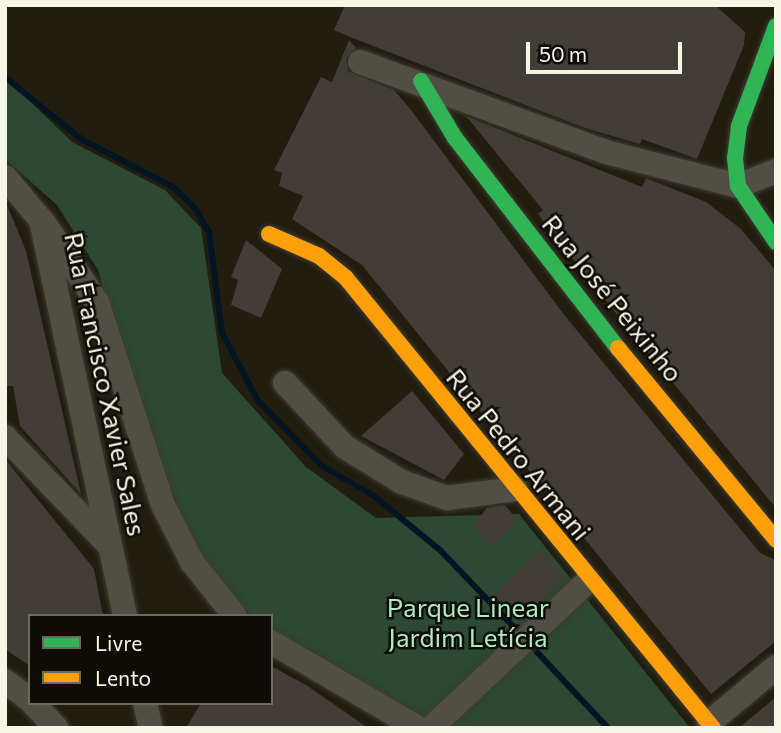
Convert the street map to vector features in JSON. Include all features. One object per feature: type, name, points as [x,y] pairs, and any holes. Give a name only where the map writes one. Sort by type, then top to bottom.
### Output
[{"type":"street","points":[[776,26],[740,126],[738,186],[776,242]]},
{"type":"street","points":[[360,62],[421,81],[606,152],[738,186],[776,171]]},
{"type":"street","name":"Rua José Peixinho","points":[[421,81],[455,138],[542,253],[776,540]]},
{"type":"street","name":"Rua Francisco Xavier Sales","points":[[5,177],[41,220],[107,542],[125,614]]},
{"type":"street","points":[[41,220],[97,302],[163,505],[192,562],[233,614]]},
{"type":"street","name":"Rua Pedro Armani","points":[[269,234],[319,256],[346,278],[588,581],[711,725]]},
{"type":"street","points":[[285,383],[345,447],[402,482],[447,498],[516,489]]},
{"type":"street","points":[[6,439],[107,542]]},
{"type":"street","points":[[431,728],[588,581]]},
{"type":"street","points":[[273,643],[418,728]]},
{"type":"street","points":[[711,725],[776,667]]},
{"type":"street","points":[[5,681],[28,699]]},
{"type":"street","points":[[35,705],[56,728]]},
{"type":"street","points":[[145,705],[151,728]]},
{"type":"green space","name":"Parque Linear Jardim Letícia","points":[[5,77],[72,142],[165,190],[201,228],[222,373],[306,467],[376,518],[519,514],[690,728],[440,728],[273,631],[273,614],[249,614],[195,549],[140,414],[98,270],[57,205],[5,159]]},
{"type":"building","points":[[345,5],[715,5],[745,32],[744,45],[697,159],[642,139],[640,144],[585,128],[334,30]]},
{"type":"building","points":[[349,40],[356,48],[346,58],[348,71],[394,90],[565,316],[760,553],[776,560],[776,641],[711,694],[362,265],[292,219],[303,196],[279,186],[282,173],[274,170],[321,77],[332,82]]},
{"type":"building","points":[[466,116],[642,187],[646,178],[706,202],[741,229],[776,271],[776,508],[597,290],[538,214],[543,210]]},
{"type":"building","points":[[5,200],[26,251],[81,494],[20,426],[13,386],[5,386]]},
{"type":"building","points":[[246,240],[282,269],[261,318],[231,305],[238,280],[231,277]]},
{"type":"building","points":[[412,391],[464,454],[444,480],[361,436]]},
{"type":"building","points":[[5,459],[94,569],[103,614],[28,614],[28,665],[5,649]]},
{"type":"building","points":[[505,505],[518,521],[494,547],[472,526],[487,508]]},
{"type":"building","points":[[541,549],[564,578],[532,610],[524,602],[512,613],[495,594]]},
{"type":"building","points":[[273,667],[306,685],[368,728],[186,728],[200,705],[273,705]]},
{"type":"building","points":[[776,697],[776,728],[739,728]]},
{"type":"waterway","points":[[5,77],[81,139],[173,187],[195,208],[209,232],[222,333],[258,401],[322,466],[374,496],[440,550],[512,625]]},
{"type":"waterway","points":[[535,650],[608,728]]},
{"type":"traffic: fast","points":[[776,26],[739,126],[735,158],[738,186],[776,242]]},
{"type":"traffic: fast","points":[[421,81],[455,138],[618,348]]},
{"type":"traffic: slow","points":[[269,234],[319,256],[346,278],[713,728]]},
{"type":"traffic: slow","points":[[618,348],[776,540]]}]
